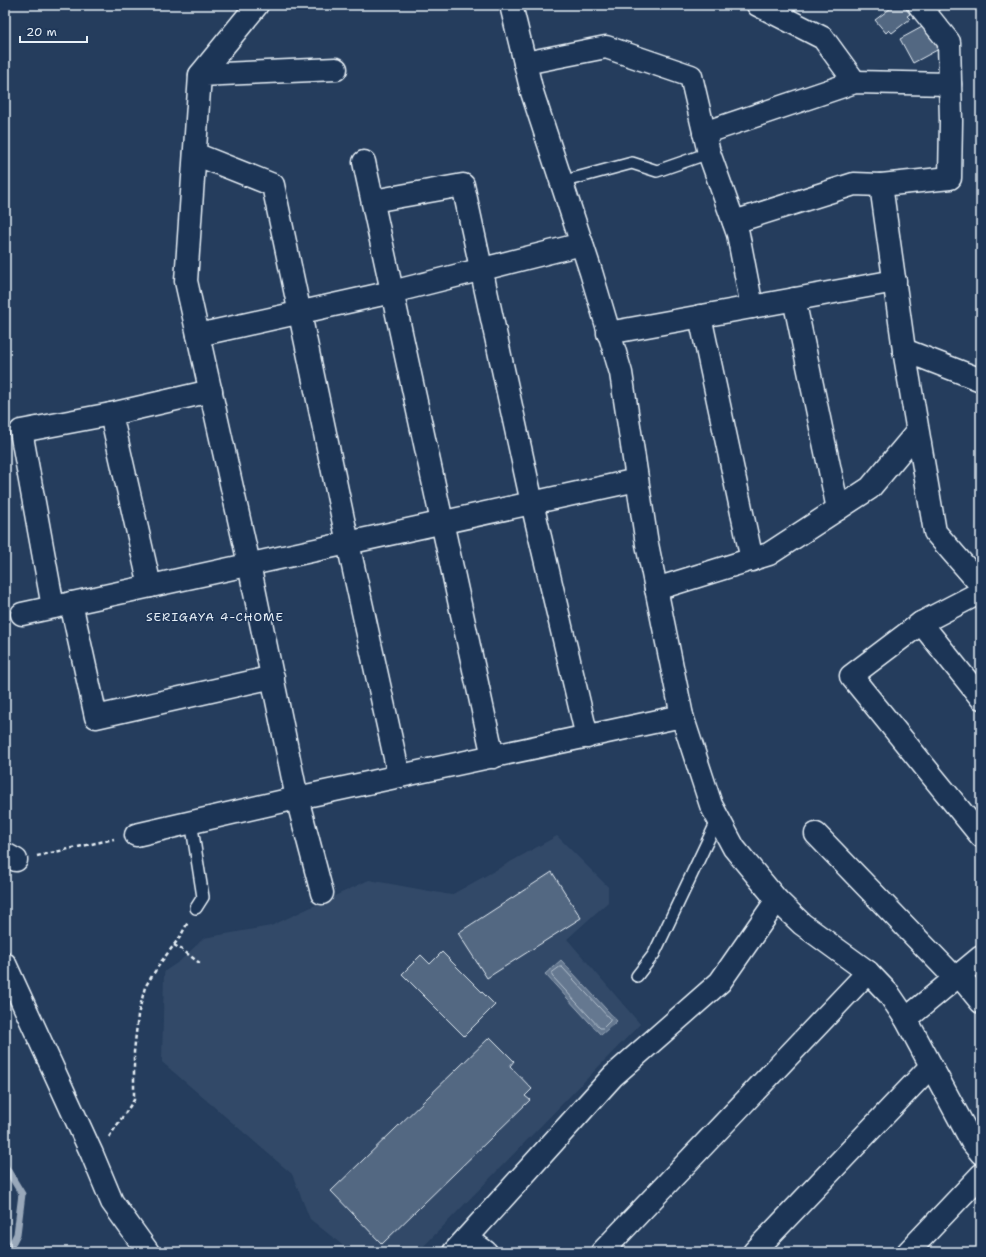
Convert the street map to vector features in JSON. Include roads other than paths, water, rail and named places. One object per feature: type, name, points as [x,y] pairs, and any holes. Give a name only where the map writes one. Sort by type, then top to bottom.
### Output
[{"type":"street","points":[[257,5],[200,74],[186,281],[249,564],[297,798],[322,893]]},
{"type":"street","points":[[511,5],[532,92],[591,272],[621,373],[647,544],[682,716],[711,805],[734,848],[777,900],[802,924],[868,972],[889,994],[906,1019],[972,1142],[981,1153]]},
{"type":"street","points":[[758,5],[823,38],[855,82]]},
{"type":"street","points":[[734,222],[854,184],[881,185],[950,178],[951,121],[949,42],[928,8]]},
{"type":"street","points":[[525,63],[606,47],[691,76],[707,143],[738,234],[752,307]]},
{"type":"street","points":[[200,74],[336,69]]},
{"type":"street","points":[[707,143],[855,82],[950,84]]},
{"type":"street","points":[[195,154],[273,185],[348,543],[399,776]]},
{"type":"street","points":[[364,162],[493,757]]},
{"type":"street","points":[[373,201],[463,185],[532,503],[587,737]]},
{"type":"street","points":[[881,185],[904,350],[934,532],[981,585]]},
{"type":"street","points":[[198,334],[392,292],[582,244]]},
{"type":"street","points":[[608,333],[895,281]]},
{"type":"street","points":[[794,299],[838,509]]},
{"type":"street","points":[[700,316],[752,560]]},
{"type":"street","points":[[904,350],[981,380]]},
{"type":"street","points":[[211,391],[111,414],[21,431],[62,605],[96,716],[273,677]]},
{"type":"street","points":[[111,414],[150,586]]},
{"type":"street","points":[[656,589],[769,554],[870,488],[917,432]]},
{"type":"street","points":[[22,614],[637,480]]},
{"type":"street","points":[[981,592],[921,623],[851,676],[981,836]]},
{"type":"street","points":[[921,623],[981,698]]},
{"type":"street","points":[[136,835],[297,798],[682,716]]},
{"type":"street","points":[[816,834],[981,1002]]},
{"type":"street","points":[[486,1252],[461,1245],[613,1076],[720,982],[777,900]]},
{"type":"street","points":[[906,1019],[981,957]]},
{"type":"street","points":[[5,964],[96,1151],[112,1202],[148,1252]]},
{"type":"street","points":[[602,1252],[868,972]]},
{"type":"street","points":[[754,1252],[931,1066]]},
{"type":"street","points":[[908,1252],[981,1175]]},
{"type":"lane","points":[[561,182],[632,163],[657,171],[707,143]]},
{"type":"lane","points":[[637,976],[654,954],[718,819]]},
{"type":"lane","points":[[191,822],[202,897],[196,908]]},
{"type":"water","points":[[561,960],[617,1021],[601,1035],[545,974]]},
{"type":"waterway","points":[[5,1166],[22,1194],[17,1234],[8,1252]]},
{"type":"district","name":"SERIGAYA 4-CHOME","points":[[215,617]]}]
